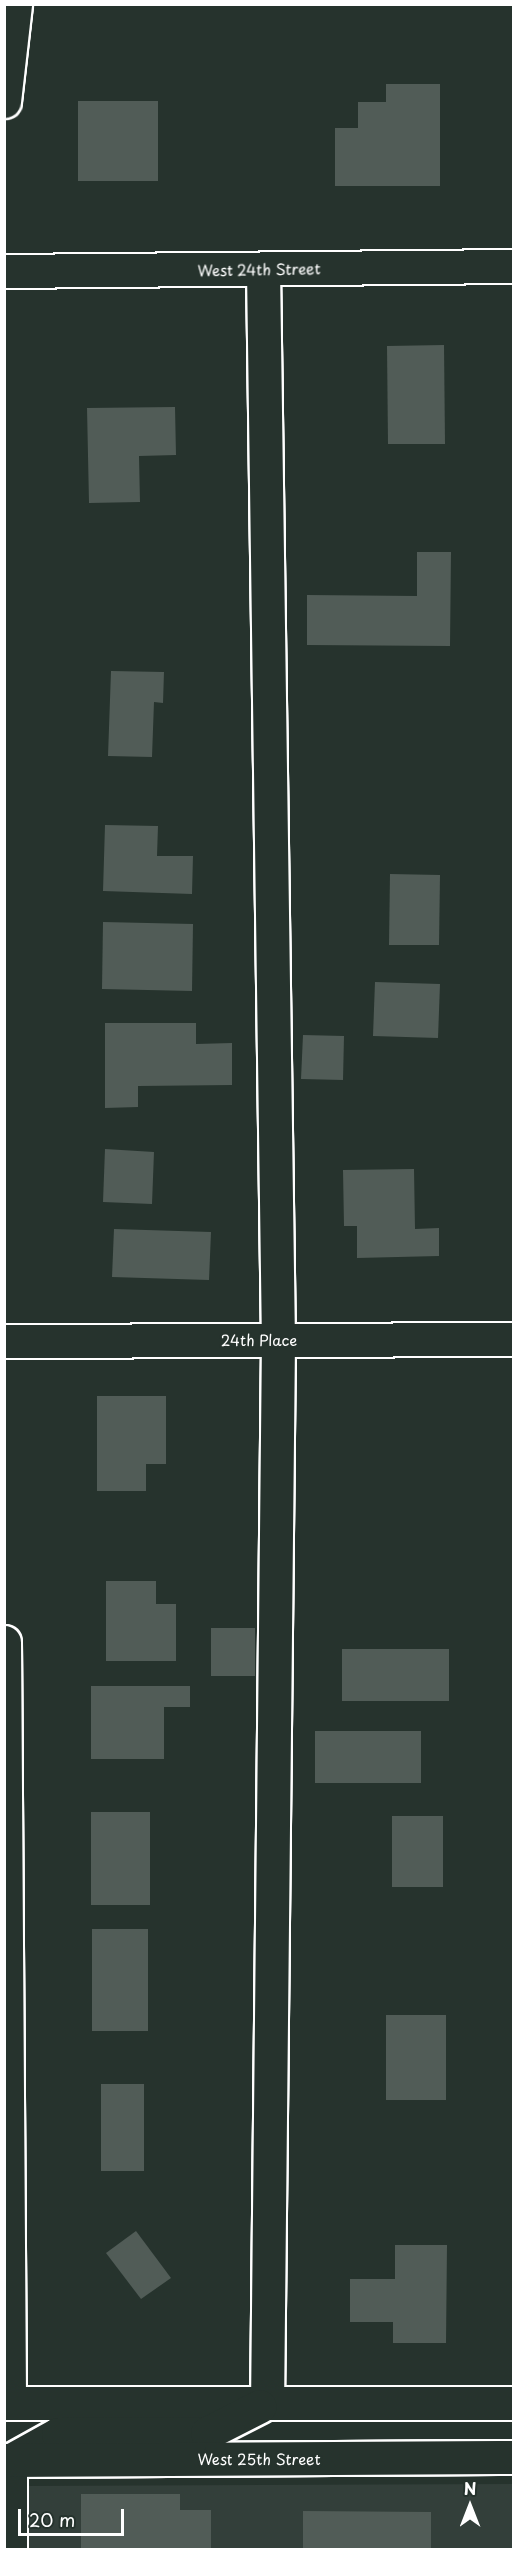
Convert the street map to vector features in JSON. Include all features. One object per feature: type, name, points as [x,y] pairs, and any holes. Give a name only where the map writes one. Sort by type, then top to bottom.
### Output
[{"type":"street","points":[[4,101],[15,4]]},
{"type":"street","name":"West 24th Street","points":[[4,271],[513,266]]},
{"type":"street","points":[[263,269],[278,1340],[267,2403]]},
{"type":"street","name":"24th Place","points":[[4,1341],[513,1339]]},
{"type":"street","points":[[4,1642],[7,2403],[513,2403]]},
{"type":"street","points":[[10,2550],[7,2460],[58,2434],[207,2433],[267,2403]]},
{"type":"street","name":"West 25th Street","points":[[7,2460],[513,2457]]},
{"type":"shaded area","points":[[513,2484],[513,2549],[26,2549],[25,2486]]},
{"type":"building","points":[[386,84],[440,84],[440,186],[335,186],[335,128],[358,128],[358,102],[386,102]]},
{"type":"building","points":[[78,101],[158,101],[158,181],[78,181]]},
{"type":"building","points":[[444,345],[445,444],[388,444],[387,346]]},
{"type":"building","points":[[175,407],[176,455],[139,456],[140,502],[89,503],[87,408]]},
{"type":"building","points":[[417,552],[451,552],[450,646],[307,645],[307,595],[417,596]]},
{"type":"building","points":[[111,671],[164,672],[163,703],[154,702],[152,757],[108,756]]},
{"type":"building","points":[[105,825],[158,826],[157,856],[193,856],[192,894],[103,891]]},
{"type":"building","points":[[390,874],[440,875],[439,945],[389,945]]},
{"type":"building","points":[[103,922],[193,924],[192,991],[102,989]]},
{"type":"building","points":[[375,982],[440,984],[438,1038],[373,1036]]},
{"type":"building","points":[[105,1023],[196,1023],[196,1044],[232,1043],[232,1085],[138,1086],[138,1107],[105,1108]]},
{"type":"building","points":[[303,1035],[344,1036],[343,1080],[301,1079]]},
{"type":"building","points":[[105,1149],[154,1152],[152,1204],[103,1202]]},
{"type":"building","points":[[414,1169],[415,1229],[439,1228],[439,1256],[357,1258],[357,1226],[344,1226],[343,1170]]},
{"type":"building","points":[[114,1229],[211,1232],[209,1280],[112,1277]]},
{"type":"building","points":[[97,1396],[166,1396],[166,1464],[146,1464],[146,1491],[97,1491]]},
{"type":"building","points":[[106,1581],[156,1581],[156,1604],[176,1604],[176,1661],[106,1661]]},
{"type":"building","points":[[211,1628],[255,1628],[255,1676],[211,1676]]},
{"type":"building","points":[[342,1649],[449,1649],[449,1701],[342,1701]]},
{"type":"building","points":[[91,1686],[190,1686],[190,1707],[164,1707],[164,1759],[91,1759]]},
{"type":"building","points":[[315,1731],[421,1731],[421,1783],[315,1783]]},
{"type":"building","points":[[91,1812],[150,1812],[150,1905],[91,1905]]},
{"type":"building","points":[[392,1816],[443,1816],[443,1887],[392,1887]]},
{"type":"building","points":[[92,1929],[148,1929],[148,2031],[92,2031]]},
{"type":"building","points":[[386,2015],[446,2015],[446,2100],[386,2100]]},
{"type":"building","points":[[101,2084],[144,2084],[144,2171],[101,2171]]},
{"type":"building","points":[[136,2231],[171,2278],[141,2299],[106,2253]]},
{"type":"building","points":[[395,2245],[447,2245],[446,2343],[393,2343],[393,2322],[350,2322],[350,2279],[395,2279]]},
{"type":"building","points":[[81,2494],[180,2494],[180,2510],[211,2510],[211,2550],[81,2550]]},
{"type":"building","points":[[303,2511],[431,2512],[431,2550],[303,2550]]}]
